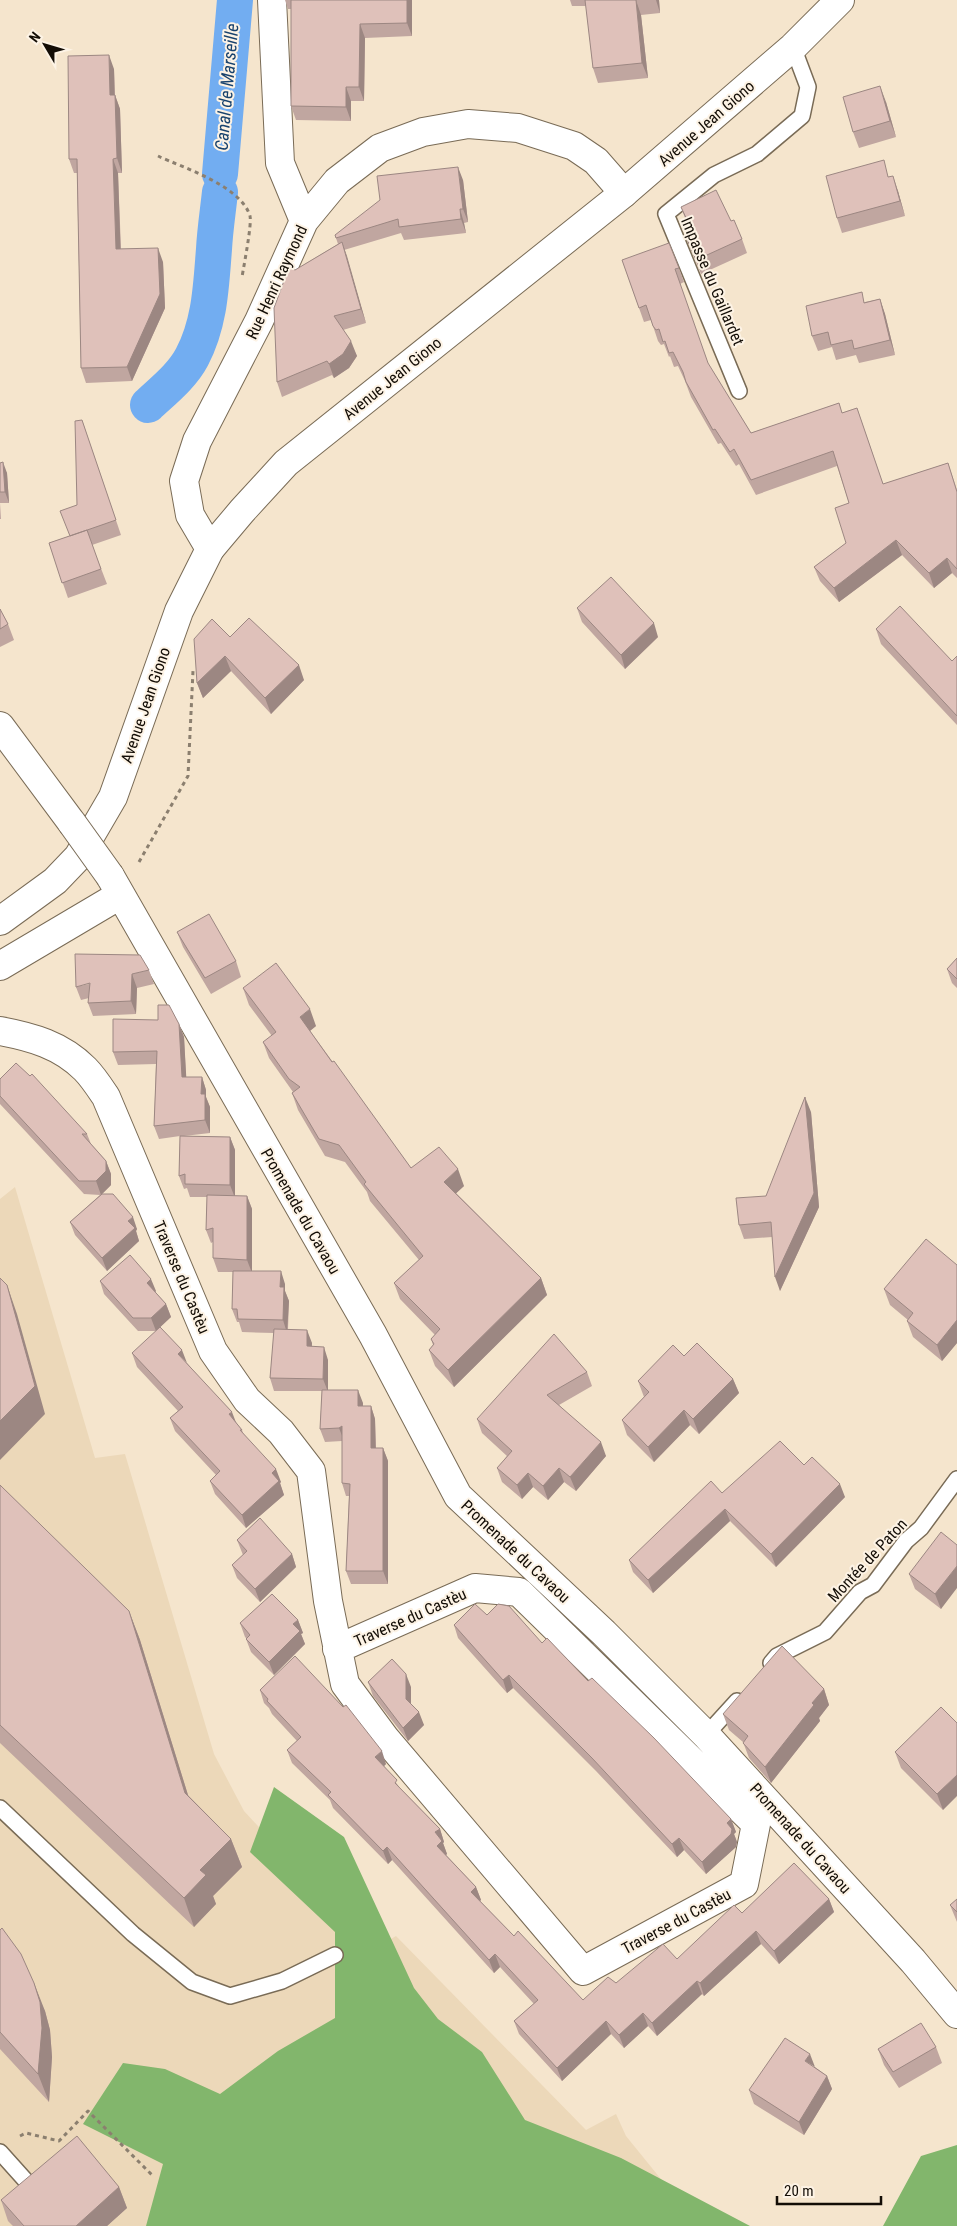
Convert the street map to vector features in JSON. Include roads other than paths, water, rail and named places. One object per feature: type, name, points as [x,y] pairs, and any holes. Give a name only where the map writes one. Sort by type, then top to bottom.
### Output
[{"type":"street","points":[[272,0],[280,163],[304,221]]},
{"type":"street","name":"Avenue Jean Giono","points":[[0,921],[55,881],[78,857],[113,797],[179,611],[210,549],[242,511],[286,463],[624,193],[793,47],[840,0]]},
{"type":"street","name":"Rue Henri Raymond","points":[[210,549],[190,516],[184,481],[197,441],[260,320],[304,221],[337,181],[380,148],[423,132],[468,124],[518,128],[574,146],[596,161],[624,193]]},
{"type":"street","name":"Promenade du Cavaou","points":[[0,726],[115,885],[373,1335],[458,1496],[604,1633],[706,1735],[913,1961],[957,2014]]},
{"type":"street","points":[[0,966],[115,885]]},
{"type":"street","name":"Traverse du Castèu","points":[[0,1030],[31,1037],[61,1050],[86,1069],[106,1097],[213,1351],[247,1400],[281,1432],[311,1471],[328,1601],[337,1649],[344,1684],[385,1738],[583,1971],[744,1884],[756,1824],[519,1592],[475,1588],[337,1649]]},
{"type":"lane","name":"Impasse du Gaillardet","points":[[739,391],[666,214],[714,175],[757,154],[802,116],[808,87],[793,47]]},
{"type":"lane","name":"Montée de Paton","points":[[764,1671],[777,1656],[825,1632],[860,1592],[872,1585],[906,1541],[920,1528],[957,1479]]},
{"type":"lane","points":[[706,1735],[745,1692]]},
{"type":"lane","points":[[0,1808],[133,1934],[192,1982],[230,1996],[282,1981],[335,1955]]},
{"type":"lane","points":[[0,2152],[26,2181]]},
{"type":"waterway","name":"Canal de Marseille","points":[[220,174],[235,0]]},
{"type":"waterway","name":"Canal de Marseille","points":[[148,405],[183,370],[192,357],[203,331],[210,290],[220,192]]}]
